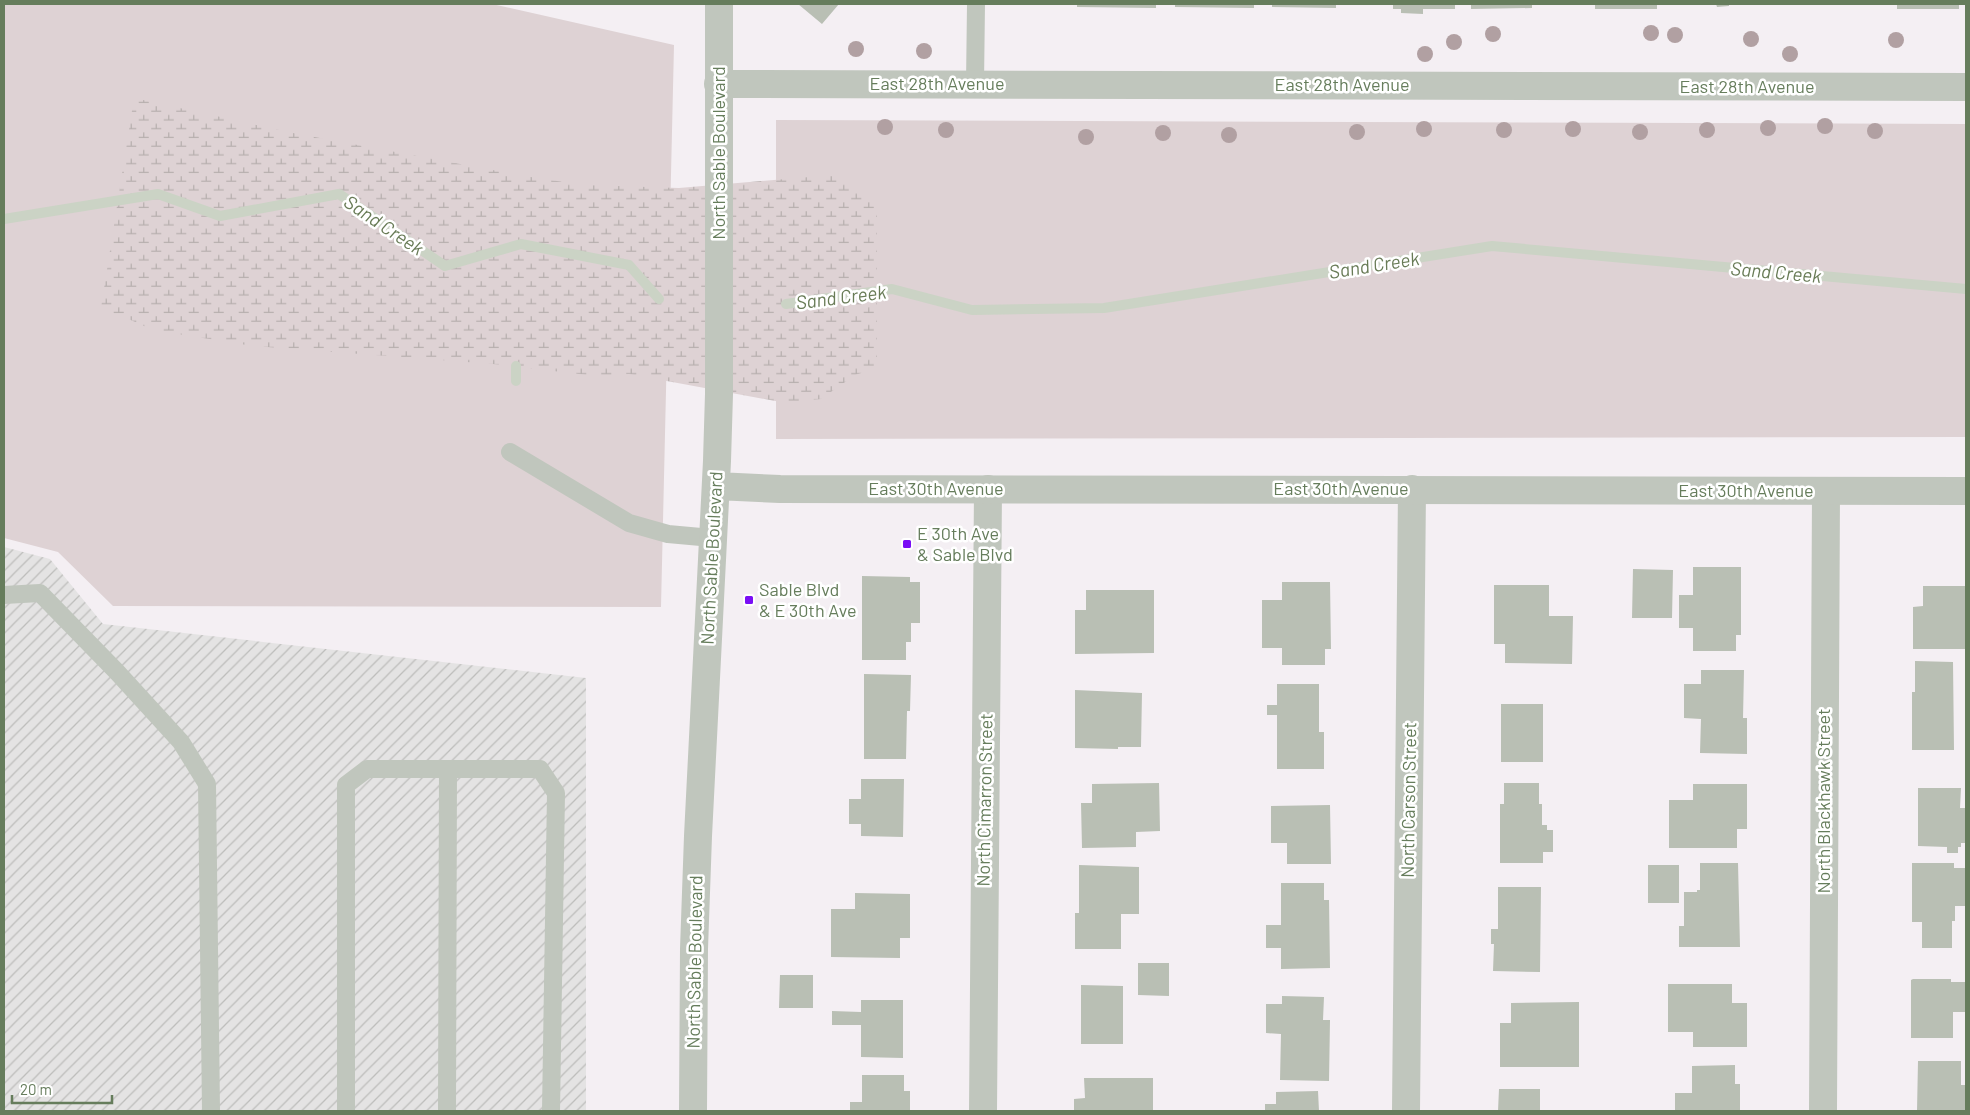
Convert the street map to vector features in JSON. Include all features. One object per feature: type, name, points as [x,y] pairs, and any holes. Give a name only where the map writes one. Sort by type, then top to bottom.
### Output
[{"type":"street","name":"North Sable Boulevard","points":[[693,1111],[694,949],[698,836],[719,394],[719,4]]},
{"type":"street","name":"East 28th Avenue","points":[[718,84],[1966,87]]},
{"type":"street","name":"East 30th Avenue","points":[[716,486],[780,489],[1966,491]]},
{"type":"street","name":"North Cimarron Street","points":[[983,1111],[988,489]]},
{"type":"street","name":"North Carson Street","points":[[1406,1111],[1412,489]]},
{"type":"street","name":"North Blackhawk Street","points":[[1823,1111],[1826,491]]},
{"type":"lane","points":[[975,84],[976,4]]},
{"type":"lane","points":[[510,452],[629,523],[668,534],[712,538]]},
{"type":"lane","points":[[4,595],[40,593],[117,672],[180,742],[207,784],[211,1111]]},
{"type":"lane","points":[[346,1111],[346,785],[367,769],[540,769],[556,793],[551,1111]]},
{"type":"lane","points":[[447,1111],[448,769]]},
{"type":"shaded area","points":[[4,547],[50,559],[103,624],[586,678],[586,1111],[4,1111]]},
{"type":"green space","points":[[4,4],[492,4],[674,45],[661,607],[113,606],[58,552],[4,538]]},
{"type":"green space","points":[[134,98],[293,133],[536,178],[585,185],[679,188],[834,175],[877,205],[877,368],[855,375],[821,399],[786,403],[629,374],[596,376],[493,364],[253,346],[153,330],[124,317],[100,314]]},
{"type":"green space","points":[[776,120],[1966,124],[1966,437],[776,439]]},
{"type":"building","points":[[798,4],[839,4],[822,24]]},
{"type":"building","points":[[1077,4],[1156,4],[1156,8],[1077,7]]},
{"type":"building","points":[[1175,4],[1254,4],[1254,8],[1175,7]]},
{"type":"building","points":[[1272,4],[1336,4],[1336,8],[1272,7]]},
{"type":"building","points":[[1393,4],[1455,4],[1455,9],[1423,9],[1423,14],[1401,13],[1401,9],[1393,9]]},
{"type":"building","points":[[1471,4],[1532,4],[1532,8],[1471,9]]},
{"type":"building","points":[[1595,4],[1657,4],[1657,9],[1595,9]]},
{"type":"building","points":[[1716,4],[1729,4],[1729,6],[1717,7]]},
{"type":"building","points":[[1897,4],[1959,4],[1959,9],[1897,9]]},
{"type":"building","points":[[1693,567],[1741,567],[1741,635],[1736,635],[1736,651],[1693,651],[1693,628],[1679,628],[1679,595],[1693,595]]},
{"type":"building","points":[[1633,569],[1673,570],[1672,618],[1632,618]]},
{"type":"building","points":[[862,576],[910,577],[910,582],[920,582],[920,623],[911,623],[911,642],[906,642],[906,660],[862,660]]},
{"type":"building","points":[[1282,582],[1330,582],[1331,649],[1325,649],[1325,665],[1282,665],[1282,648],[1262,648],[1262,600],[1282,600]]},
{"type":"building","points":[[1494,585],[1549,585],[1549,616],[1573,616],[1572,664],[1505,663],[1505,644],[1494,644]]},
{"type":"building","points":[[1923,586],[1966,586],[1966,649],[1913,649],[1913,607],[1923,606]]},
{"type":"building","points":[[1086,590],[1154,590],[1154,653],[1075,654],[1075,610],[1086,610]]},
{"type":"building","points":[[1915,661],[1953,662],[1954,750],[1912,750],[1912,692],[1915,692]]},
{"type":"building","points":[[1701,670],[1744,670],[1743,718],[1747,718],[1747,754],[1700,753],[1701,719],[1684,718],[1684,684],[1701,684]]},
{"type":"building","points":[[864,674],[911,675],[910,711],[907,711],[906,759],[864,759]]},
{"type":"building","points":[[1277,684],[1319,684],[1319,732],[1324,732],[1324,769],[1277,769],[1277,715],[1267,715],[1267,705],[1277,705]]},
{"type":"building","points":[[1075,690],[1142,693],[1141,747],[1118,747],[1118,749],[1075,748]]},
{"type":"building","points":[[1501,704],[1543,704],[1543,762],[1501,762]]},
{"type":"building","points":[[861,779],[904,779],[903,837],[861,836],[861,824],[849,824],[849,799],[861,799]]},
{"type":"building","points":[[1159,783],[1160,831],[1136,832],[1136,847],[1082,848],[1081,803],[1092,803],[1092,784]]},
{"type":"building","points":[[1504,783],[1539,783],[1542,825],[1547,825],[1547,830],[1553,830],[1553,852],[1543,852],[1543,863],[1500,863],[1500,804],[1504,804]]},
{"type":"building","points":[[1693,784],[1747,784],[1747,829],[1737,829],[1737,848],[1669,848],[1669,800],[1693,800]]},
{"type":"building","points":[[1918,788],[1961,788],[1960,808],[1966,808],[1966,843],[1961,843],[1961,847],[1958,847],[1958,853],[1947,853],[1947,847],[1918,846]]},
{"type":"building","points":[[1330,805],[1331,864],[1287,864],[1287,843],[1271,843],[1271,806]]},
{"type":"building","points":[[1700,863],[1738,863],[1740,947],[1679,947],[1679,926],[1684,926],[1684,892],[1697,892],[1697,890],[1700,890]]},
{"type":"building","points":[[1912,863],[1954,863],[1954,868],[1966,868],[1966,906],[1955,906],[1955,921],[1952,921],[1952,948],[1922,948],[1922,922],[1912,922]]},
{"type":"building","points":[[1079,865],[1139,867],[1139,914],[1121,914],[1121,949],[1075,949],[1075,913],[1079,913]]},
{"type":"building","points":[[1648,865],[1679,865],[1679,903],[1648,903]]},
{"type":"building","points":[[1281,883],[1324,883],[1324,900],[1329,900],[1330,968],[1281,969],[1281,948],[1266,948],[1266,925],[1281,925]]},
{"type":"building","points":[[1498,887],[1541,887],[1540,972],[1493,971],[1494,944],[1491,944],[1491,929],[1498,929]]},
{"type":"building","points":[[855,893],[910,894],[910,938],[900,938],[900,958],[831,957],[831,909],[855,909]]},
{"type":"building","points":[[1138,963],[1169,963],[1169,996],[1138,995]]},
{"type":"building","points":[[780,975],[813,975],[813,1008],[779,1008]]},
{"type":"building","points":[[1951,979],[1951,982],[1966,982],[1966,1012],[1953,1012],[1953,1038],[1911,1038],[1911,980]]},
{"type":"building","points":[[1668,984],[1732,984],[1732,1003],[1747,1003],[1747,1047],[1693,1047],[1693,1032],[1668,1032]]},
{"type":"building","points":[[1081,985],[1123,986],[1123,1044],[1081,1044]]},
{"type":"building","points":[[1282,996],[1324,997],[1323,1020],[1330,1020],[1329,1081],[1280,1080],[1281,1034],[1266,1033],[1266,1004],[1282,1004]]},
{"type":"building","points":[[861,1000],[903,1000],[903,1058],[861,1057],[861,1025],[832,1025],[832,1011],[861,1012]]},
{"type":"building","points":[[1579,1002],[1579,1067],[1500,1067],[1500,1023],[1511,1023],[1511,1003]]},
{"type":"building","points":[[1918,1061],[1961,1061],[1961,1085],[1966,1085],[1966,1111],[1917,1111]]},
{"type":"building","points":[[1735,1065],[1735,1084],[1740,1084],[1740,1111],[1675,1111],[1675,1093],[1692,1093],[1692,1066]]},
{"type":"building","points":[[862,1075],[904,1075],[904,1091],[910,1091],[910,1111],[850,1111],[850,1102],[862,1102]]},
{"type":"building","points":[[1084,1078],[1153,1078],[1153,1111],[1074,1111],[1074,1099],[1085,1098]]},
{"type":"building","points":[[1499,1089],[1540,1089],[1540,1111],[1498,1111]]},
{"type":"building","points":[[1318,1091],[1319,1111],[1265,1111],[1265,1104],[1276,1104],[1276,1092]]},
{"type":"waterway","name":"Sand Creek","points":[[4,219],[158,194],[220,216],[339,194],[445,266],[521,244],[629,265],[659,299]]},
{"type":"waterway","name":"Sand Creek","points":[[786,304],[892,289],[972,310],[1104,308],[1492,246],[1966,289]]},
{"type":"waterway","points":[[516,366],[516,381]]},
{"type":"place","name":"E 30th Ave & Sable Blvd","points":[[907,544]]},
{"type":"place","name":"Sable Blvd & E 30th Ave","points":[[749,600]]}]
